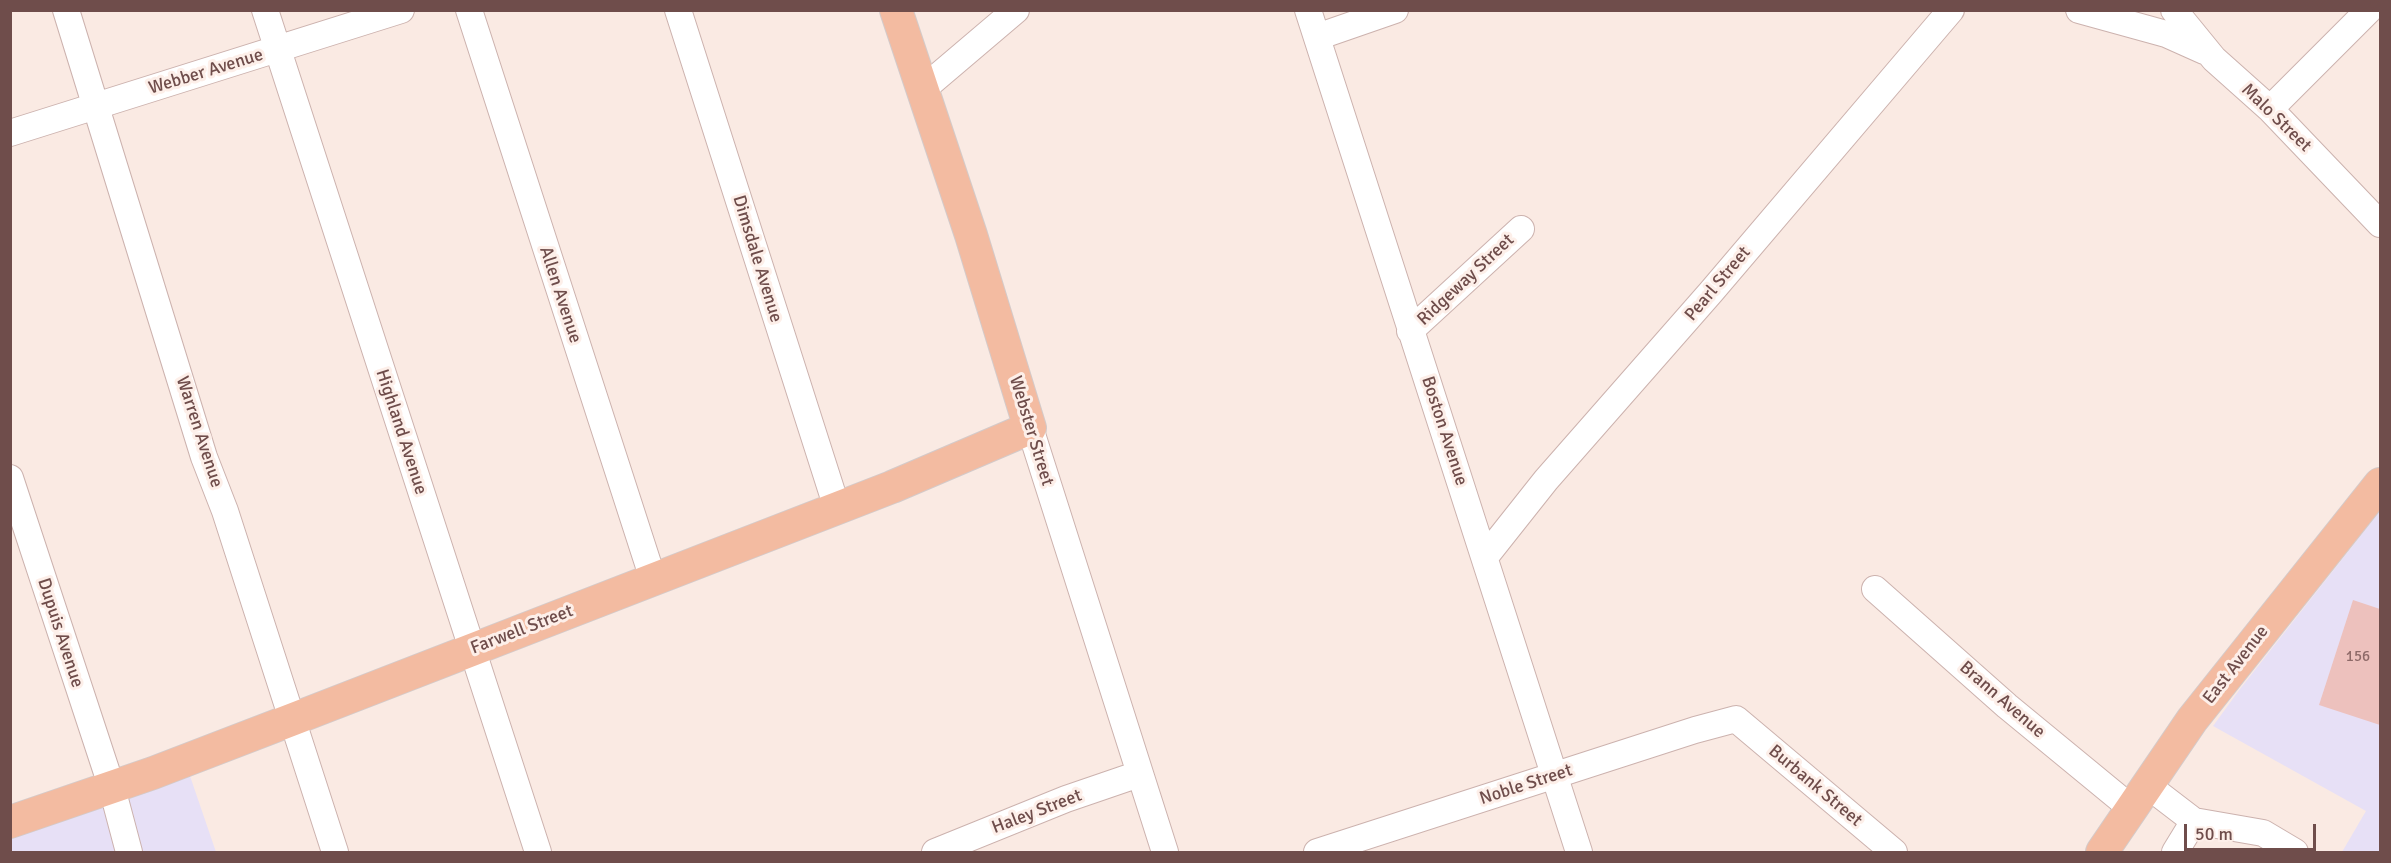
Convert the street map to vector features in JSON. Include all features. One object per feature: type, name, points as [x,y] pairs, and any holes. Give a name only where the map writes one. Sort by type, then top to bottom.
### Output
[{"type":"main road","name":"Webster Street","points":[[896,10],[1030,428]]},
{"type":"main road","name":"Farwell Street","points":[[10,822],[112,788],[473,650],[837,508],[1030,428]]},
{"type":"main road","name":"East Avenue","points":[[2102,852],[2192,720],[2380,484]]},
{"type":"street","name":"Warren Avenue","points":[[66,10],[98,107],[204,457],[225,511],[291,720],[306,756],[335,852]]},
{"type":"street","name":"Highland Avenue","points":[[265,10],[538,852]]},
{"type":"street","name":"Webber Avenue","points":[[10,133],[277,51],[296,42],[401,10]]},
{"type":"street","name":"Allen Avenue","points":[[469,10],[653,579]]},
{"type":"street","name":"Dimsdale Avenue","points":[[678,10],[837,508]]},
{"type":"street","points":[[923,89],[1016,10]]},
{"type":"street","points":[[1022,10],[1034,10]]},
{"type":"street","name":"Boston Avenue","points":[[1308,10],[1579,852]]},
{"type":"street","points":[[1317,37],[1395,10]]},
{"type":"street","name":"Pearl Street","points":[[1485,557],[1546,480],[1704,301],[1951,10]]},
{"type":"street","points":[[2079,10],[2166,34],[2211,54]]},
{"type":"street","name":"Malo Street","points":[[2174,10],[2211,54],[2270,109],[2380,224]]},
{"type":"street","points":[[2270,109],[2369,10]]},
{"type":"street","name":"Ridgeway Street","points":[[1410,331],[1521,229]]},
{"type":"street","name":"Webster Street","points":[[1030,428],[1165,852]]},
{"type":"street","name":"Dupuis Avenue","points":[[10,478],[112,788],[129,852]]},
{"type":"street","name":"Brann Avenue","points":[[1875,589],[2007,706],[2139,796],[2194,821]]},
{"type":"street","name":"Noble Street","points":[[1317,852],[1695,730],[1736,719]]},
{"type":"street","name":"Burbank Street","points":[[1736,719],[1894,852]]},
{"type":"street","name":"Haley Street","points":[[947,851],[1046,807],[1139,774]]},
{"type":"street","points":[[2175,852],[2194,821],[2258,843],[2295,852]]},
{"type":"shaded area","points":[[2380,511],[2380,852],[2342,852],[2366,811],[2213,726]]},
{"type":"shaded area","points":[[190,776],[216,852],[11,852],[10,839]]},
{"type":"building","points":[[2353,600],[2380,609],[2380,725],[2319,705]]}]
